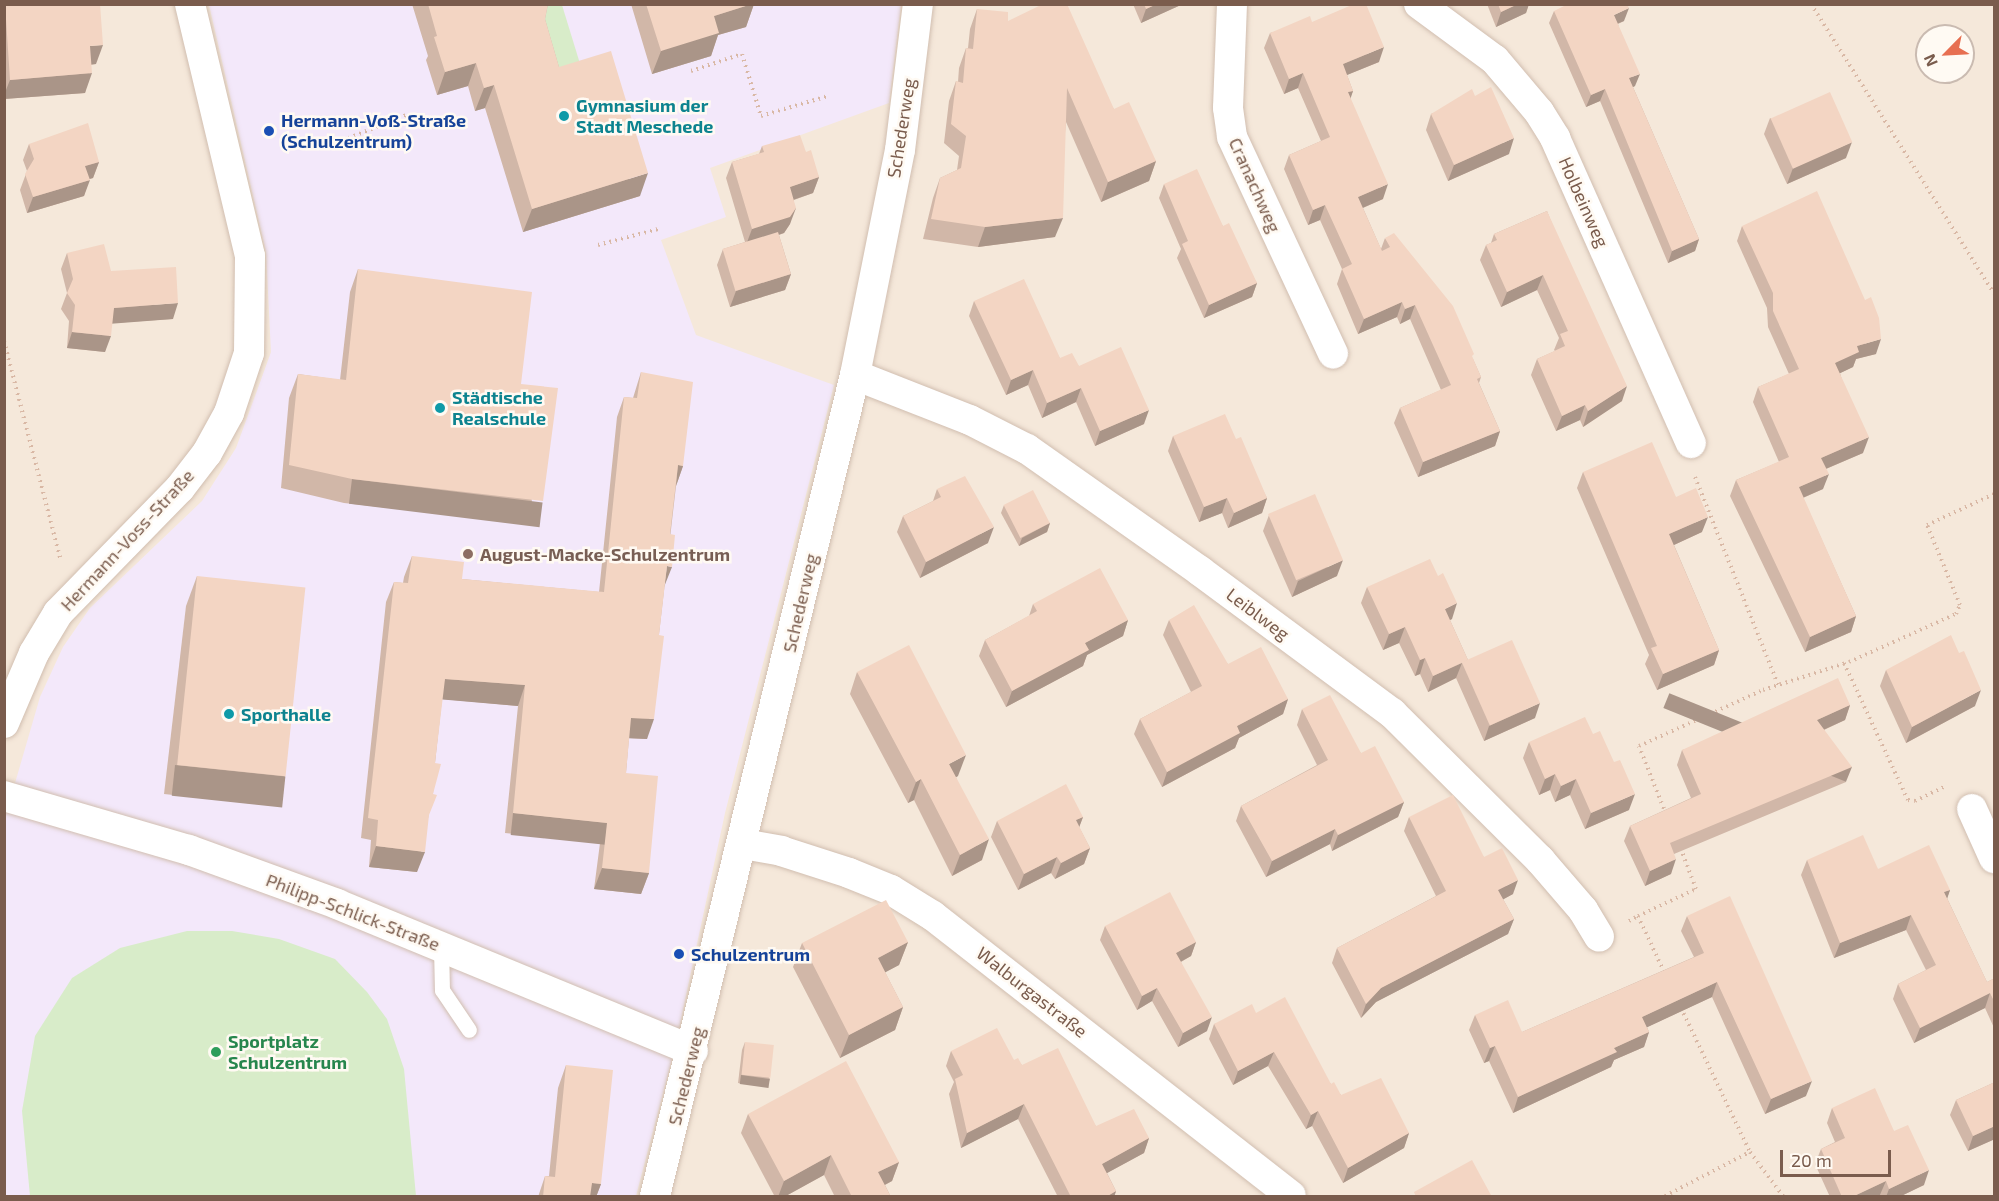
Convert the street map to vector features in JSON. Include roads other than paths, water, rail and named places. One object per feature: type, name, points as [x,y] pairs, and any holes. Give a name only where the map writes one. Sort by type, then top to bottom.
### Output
[{"type":"street","name":"Hermann-Voss-Straße","points":[[4,723],[34,653],[71,598],[195,469],[229,413],[249,353],[250,256],[190,4]]},
{"type":"street","name":"Schederweg","points":[[655,1197],[693,1051],[855,375],[900,150],[918,4]]},
{"type":"street","name":"Cranachweg","points":[[1232,4],[1228,108],[1232,137],[1333,354]]},
{"type":"street","name":"Holbeinweg","points":[[1419,4],[1495,60],[1539,112],[1555,138],[1691,443]]},
{"type":"street","name":"Leiblweg","points":[[855,375],[970,420],[1027,449],[1392,713],[1540,860],[1583,910],[1599,937]]},
{"type":"street","name":"Philipp-Schlick-Straße","points":[[4,796],[189,850],[441,946],[693,1051]]},
{"type":"street","points":[[1972,809],[1995,858]]},
{"type":"street","name":"Walburgastraße","points":[[743,844],[781,851],[849,873],[891,890],[933,916],[1291,1197]]},
{"type":"lane","points":[[441,946],[442,990],[469,1030]]},
{"type":"place","name":"Gymnasium der Stadt Meschede","points":[[564,116]]},
{"type":"place","name":"Hermann-Voß-Straße (Schulzentrum)","points":[[269,131]]},
{"type":"place","name":"Städtische Realschule","points":[[440,408]]},
{"type":"place","name":"August-Macke-Schulzentrum","points":[[468,554]]},
{"type":"place","name":"Sporthalle","points":[[229,714]]},
{"type":"place","name":"Schulzentrum","points":[[679,954]]},
{"type":"place","name":"Sportplatz Schulzentrum","points":[[216,1052]]}]
